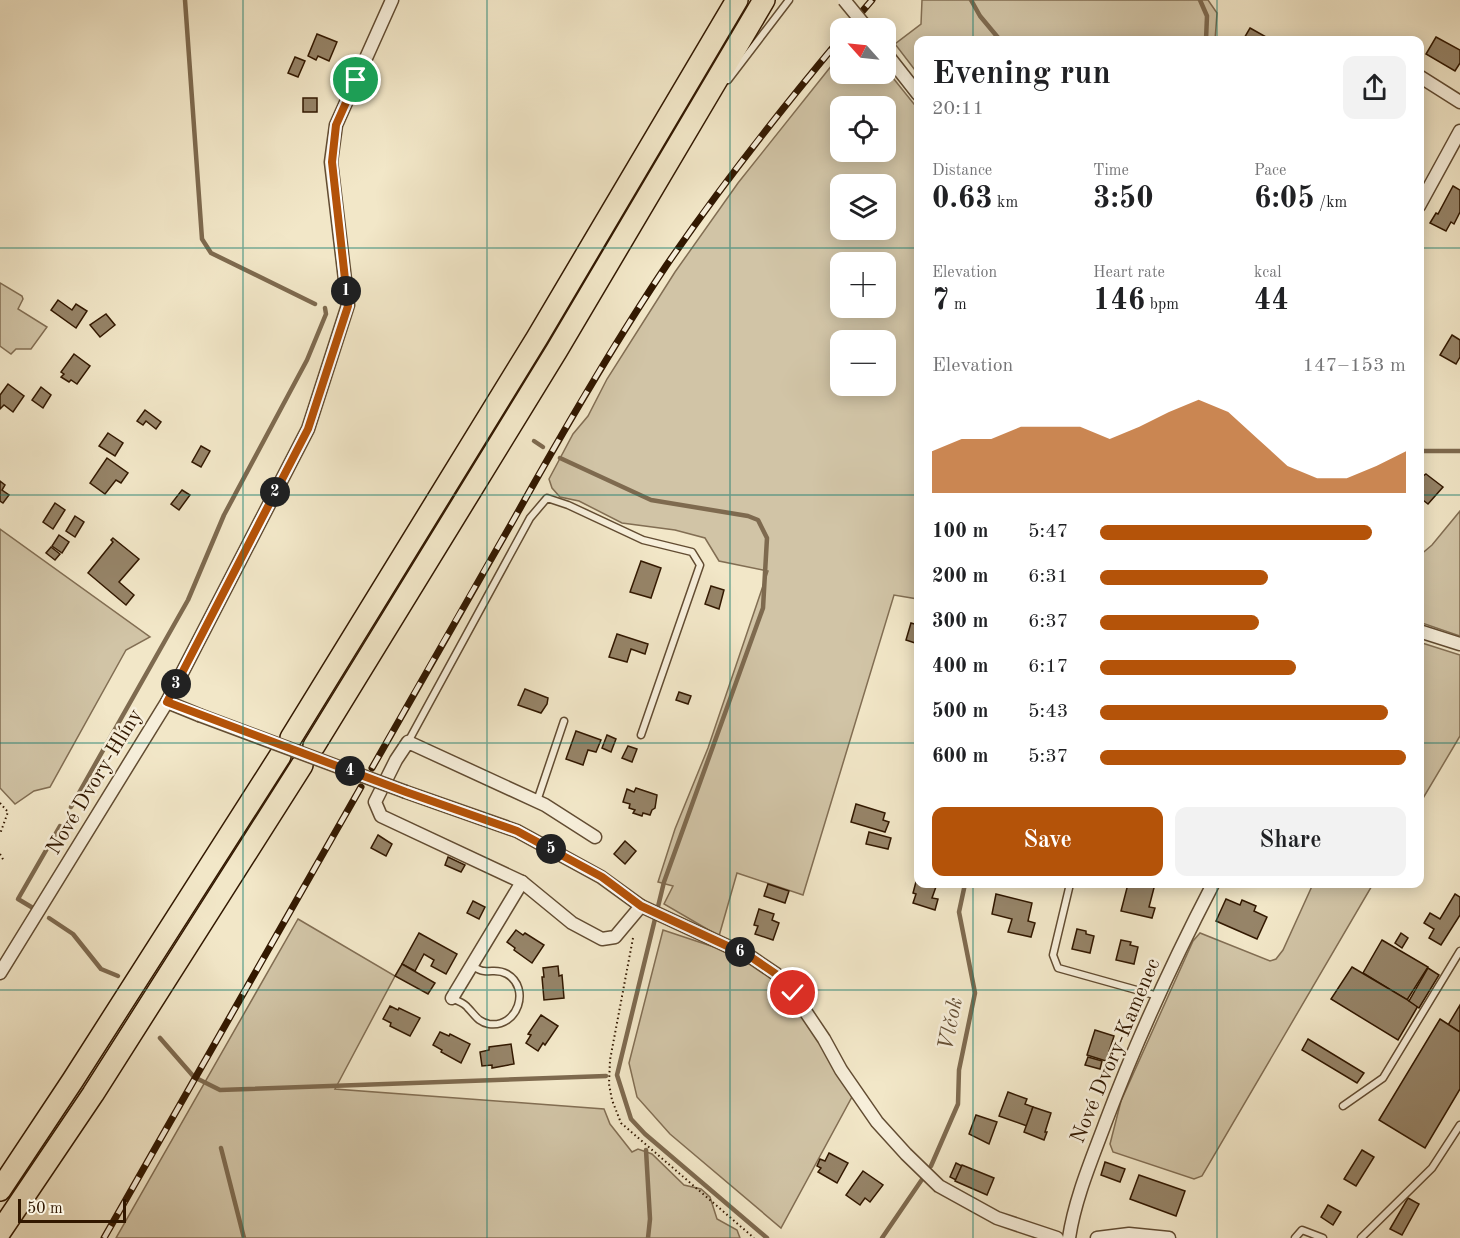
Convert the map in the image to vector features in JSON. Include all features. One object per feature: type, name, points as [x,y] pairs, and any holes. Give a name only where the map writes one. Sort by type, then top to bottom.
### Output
[{"type":"highway","points":[[291,738],[537,338],[737,0]]},
{"type":"highway","points":[[314,746],[557,350],[764,0]]},
{"type":"highway","points":[[0,1190],[74,1080],[280,756]]},
{"type":"highway","points":[[0,1232],[93,1094],[302,765]]},
{"type":"street","name":"Nové Dvory-Hlíny","points":[[0,973],[167,702],[308,429],[348,306],[332,162],[336,125],[392,0]]},
{"type":"street","points":[[844,0],[859,18]]},
{"type":"street","points":[[896,66],[914,89]]},
{"type":"street","points":[[1424,79],[1460,102]]},
{"type":"street","points":[[1424,197],[1460,131]]},
{"type":"street","points":[[1424,633],[1460,644]]},
{"type":"street","points":[[167,702],[517,831],[602,877],[645,908],[751,957],[776,974],[793,993],[877,1122],[939,1186],[997,1218],[1057,1238]]},
{"type":"street","points":[[595,837],[537,802],[408,742],[396,760],[375,802],[381,816],[522,882],[572,923],[602,939],[615,937],[645,908]]},
{"type":"street","points":[[452,998],[522,882]]},
{"type":"street","name":"Nové Dvory-Kamenec","points":[[1069,1238],[1072,1218],[1090,1162],[1135,1044],[1211,888]]},
{"type":"street","points":[[1097,1238],[1129,1233],[1168,1238]]},
{"type":"lane","points":[[724,86],[789,0]]},
{"type":"lane","points":[[673,152],[716,95]]},
{"type":"lane","points":[[408,742],[530,518],[547,498],[568,505],[643,540],[692,552],[700,565],[640,735]]},
{"type":"lane","points":[[537,802],[564,721]]},
{"type":"lane","points":[[1069,888],[1053,955],[1058,968],[1158,996]]},
{"type":"lane","points":[[1343,1106],[1383,1078],[1460,951]]},
{"type":"lane","points":[[452,998],[468,1006],[473,1015],[482,1022],[492,1024],[502,1023],[512,1017],[518,1008],[519,987],[513,978],[505,972],[484,971],[471,966]]},
{"type":"lane","points":[[1361,1238],[1432,1168],[1460,1125]]},
{"type":"lane","points":[[1294,1238],[1302,1230],[1323,1238]]},
{"type":"path","points":[[0,803],[8,812],[0,834]]},
{"type":"path","points":[[0,855],[4,861]]},
{"type":"path","points":[[627,923],[634,930],[610,1060],[609,1084],[621,1123],[754,1238]]},
{"type":"shaded area","points":[[922,0],[1208,0],[1217,13],[1215,36],[914,36],[914,69],[896,43],[921,24]]},
{"type":"shaded area","points":[[830,68],[830,84],[896,84],[896,82],[914,104],[914,598],[894,595],[803,895],[737,873],[719,936],[664,904],[673,886],[658,882],[675,829],[708,748],[768,571],[719,561],[705,538],[675,530],[622,523],[579,501],[560,497],[552,488],[549,479],[573,434],[588,416],[607,379],[675,272],[738,183]]},
{"type":"shaded area","points":[[0,283],[22,296],[23,299],[18,309],[47,327],[31,349],[16,349],[11,354],[0,346]]},
{"type":"shaded area","points":[[1460,511],[1460,636],[1424,624],[1424,552]]},
{"type":"shaded area","points":[[0,529],[150,637],[126,650],[50,787],[34,791],[15,804],[0,788]]},
{"type":"shaded area","points":[[1424,644],[1460,655],[1460,736],[1424,797]]},
{"type":"shaded area","points":[[1311,888],[1371,888],[1202,1176],[1194,1179],[1113,1152],[1110,1144],[1121,1101],[1193,941],[1200,933],[1270,961],[1276,959],[1283,950]]},
{"type":"shaded area","points":[[298,919],[395,976],[335,1089],[604,1109],[610,1124],[632,1152],[638,1149],[652,1154],[684,1185],[701,1189],[710,1197],[717,1219],[737,1230],[740,1238],[116,1238]]},
{"type":"shaded area","points":[[663,930],[720,949],[766,972],[790,996],[853,1095],[781,1228],[670,1134],[637,1097],[629,1063]]},
{"type":"building","points":[[1250,28],[1264,36],[1245,36]]},
{"type":"building","points":[[317,34],[337,42],[329,61],[318,56],[316,60],[308,56]]},
{"type":"building","points":[[1436,37],[1460,50],[1460,63],[1455,71],[1426,54]]},
{"type":"building","points":[[295,57],[305,61],[298,77],[288,73]]},
{"type":"building","points":[[303,98],[317,98],[317,112],[303,112]]},
{"type":"building","points":[[1453,186],[1460,190],[1460,212],[1454,224],[1451,222],[1446,231],[1430,223],[1436,213],[1438,214]]},
{"type":"building","points":[[58,300],[72,310],[76,304],[87,311],[76,328],[51,310]]},
{"type":"building","points":[[106,314],[115,325],[100,337],[90,325]]},
{"type":"building","points":[[1452,335],[1460,340],[1460,357],[1456,364],[1440,355]]},
{"type":"building","points":[[74,354],[90,366],[77,384],[61,377],[64,374],[61,372]]},
{"type":"building","points":[[8,384],[24,396],[13,412],[4,405],[0,409],[0,395]]},
{"type":"building","points":[[41,387],[51,395],[43,408],[32,400]]},
{"type":"building","points":[[145,410],[161,422],[156,429],[146,421],[143,425],[137,421]]},
{"type":"building","points":[[108,433],[123,443],[115,456],[99,446]]},
{"type":"building","points":[[201,446],[210,451],[201,467],[192,462]]},
{"type":"building","points":[[107,458],[128,473],[121,483],[116,480],[105,494],[90,483]]},
{"type":"building","points":[[1426,474],[1443,487],[1428,504],[1424,501],[1424,475]]},
{"type":"building","points":[[0,481],[5,485],[2,490],[9,495],[3,503],[0,501]]},
{"type":"building","points":[[182,490],[190,495],[179,510],[171,504]]},
{"type":"building","points":[[55,503],[65,510],[53,529],[43,522]]},
{"type":"building","points":[[75,516],[84,522],[75,537],[66,531]]},
{"type":"building","points":[[59,535],[69,542],[62,553],[52,546]]},
{"type":"building","points":[[113,538],[139,559],[119,582],[134,595],[126,605],[88,573],[113,542],[111,540]]},
{"type":"building","points":[[51,547],[60,554],[55,560],[46,553]]},
{"type":"building","points":[[641,561],[661,568],[651,598],[630,592]]},
{"type":"building","points":[[711,586],[724,590],[719,609],[705,604]]},
{"type":"building","points":[[911,623],[914,624],[914,643],[906,640]]},
{"type":"building","points":[[617,634],[648,644],[645,654],[631,649],[627,662],[609,657]]},
{"type":"building","points":[[525,689],[548,698],[541,713],[518,705]]},
{"type":"building","points":[[679,692],[691,696],[688,704],[676,700]]},
{"type":"building","points":[[576,731],[601,740],[596,752],[588,750],[583,765],[566,759]]},
{"type":"building","points":[[607,735],[616,739],[611,752],[602,748]]},
{"type":"building","points":[[628,746],[637,749],[632,762],[622,758]]},
{"type":"building","points":[[636,788],[657,795],[655,808],[650,815],[643,813],[642,816],[633,813],[635,810],[629,808],[630,804],[623,802],[627,789],[634,792]]},
{"type":"building","points":[[856,804],[885,813],[883,820],[889,822],[885,832],[851,822]]},
{"type":"building","points":[[869,832],[891,838],[888,849],[866,844]]},
{"type":"building","points":[[378,835],[392,844],[386,856],[371,848]]},
{"type":"building","points":[[625,841],[636,851],[625,864],[614,854]]},
{"type":"building","points":[[448,857],[465,865],[461,872],[445,865]]},
{"type":"building","points":[[768,884],[789,891],[785,903],[764,896]]},
{"type":"building","points":[[914,888],[936,888],[932,898],[938,899],[935,910],[913,903],[916,894],[913,893]]},
{"type":"building","points":[[1127,888],[1154,888],[1149,907],[1155,908],[1152,918],[1121,911]]},
{"type":"building","points":[[996,894],[1032,903],[1028,921],[1035,923],[1031,937],[1008,932],[1012,919],[992,914]]},
{"type":"building","points":[[1455,894],[1460,897],[1460,915],[1441,945],[1429,938],[1434,929],[1424,923],[1430,913],[1440,919]]},
{"type":"building","points":[[1226,899],[1240,905],[1242,900],[1256,906],[1254,911],[1267,917],[1257,939],[1216,921]]},
{"type":"building","points":[[473,901],[485,907],[479,919],[467,913]]},
{"type":"building","points":[[759,909],[774,914],[772,920],[779,923],[773,940],[755,934],[758,926],[754,925]]},
{"type":"building","points":[[1077,929],[1094,936],[1090,953],[1072,949]]},
{"type":"building","points":[[516,930],[544,945],[532,963],[507,942]]},
{"type":"building","points":[[419,933],[457,954],[446,974],[431,966],[434,960],[424,954],[415,971],[402,964]]},
{"type":"building","points":[[1401,933],[1408,938],[1402,948],[1395,943]]},
{"type":"building","points":[[1121,940],[1131,942],[1130,945],[1138,947],[1134,964],[1116,960]]},
{"type":"building","points":[[1382,940],[1428,967],[1407,1000],[1363,973]]},
{"type":"building","points":[[402,964],[435,983],[428,994],[395,976]]},
{"type":"building","points":[[558,966],[559,976],[562,975],[564,998],[544,1000],[543,968]]},
{"type":"building","points":[[1352,967],[1418,1006],[1398,1040],[1331,999]]},
{"type":"building","points":[[1428,968],[1439,975],[1419,1008],[1409,1001]]},
{"type":"building","points":[[1460,1005],[1460,1032],[1448,1025]]},
{"type":"building","points":[[390,1006],[420,1018],[410,1036],[390,1026],[391,1023],[383,1019]]},
{"type":"building","points":[[541,1015],[558,1026],[538,1051],[526,1043],[531,1035],[528,1034]]},
{"type":"building","points":[[1440,1019],[1460,1032],[1460,1089],[1425,1148],[1379,1120]]},
{"type":"building","points":[[1095,1030],[1114,1036],[1106,1061],[1087,1055]]},
{"type":"building","points":[[440,1032],[449,1036],[450,1034],[470,1044],[461,1063],[433,1045]]},
{"type":"building","points":[[1308,1039],[1364,1073],[1357,1083],[1302,1050]]},
{"type":"building","points":[[511,1044],[514,1064],[492,1068],[492,1065],[482,1066],[480,1052],[489,1050],[489,1047]]},
{"type":"building","points":[[1088,1057],[1102,1061],[1100,1069],[1085,1065]]},
{"type":"building","points":[[1008,1092],[1027,1099],[1025,1104],[1033,1107],[1027,1126],[999,1116]]},
{"type":"building","points":[[1033,1107],[1051,1113],[1044,1140],[1024,1132]]},
{"type":"building","points":[[976,1115],[997,1122],[989,1144],[969,1134]]},
{"type":"building","points":[[1362,1150],[1374,1157],[1356,1186],[1344,1179]]},
{"type":"building","points":[[829,1153],[848,1163],[837,1183],[818,1172],[821,1168],[817,1166],[820,1159],[825,1161]]},
{"type":"building","points":[[1105,1162],[1125,1169],[1120,1182],[1101,1175]]},
{"type":"building","points":[[956,1163],[962,1166],[956,1180],[950,1177]]},
{"type":"building","points":[[962,1165],[994,1178],[987,1195],[955,1181]]},
{"type":"building","points":[[863,1171],[883,1185],[870,1202],[865,1198],[860,1205],[846,1195]]},
{"type":"building","points":[[1139,1175],[1185,1191],[1176,1216],[1130,1199]]},
{"type":"building","points":[[1408,1198],[1419,1204],[1402,1235],[1390,1229]]},
{"type":"building","points":[[1328,1205],[1341,1212],[1333,1225],[1321,1217]]},
{"type":"waterway","points":[[185,0],[202,239],[211,253],[315,304]]},
{"type":"waterway","name":"Vlčok","points":[[971,0],[980,16],[997,36]]},
{"type":"waterway","points":[[1200,0],[1207,16],[1206,36]]},
{"type":"waterway","points":[[71,807],[188,600],[224,515],[307,360],[326,314],[325,308]]},
{"type":"waterway","points":[[534,441],[543,447]]},
{"type":"waterway","points":[[1424,451],[1460,451]]},
{"type":"waterway","points":[[560,458],[651,500],[748,516],[758,520],[767,538],[763,608],[664,882],[617,1075],[631,1119],[645,1134],[767,1238]]},
{"type":"waterway","points":[[33,908],[18,899],[60,826]]},
{"type":"waterway","name":"Vlčok","points":[[931,1166],[958,1104],[959,1070],[975,993],[959,912],[964,888]]},
{"type":"waterway","points":[[49,918],[73,934],[101,969],[118,976]]},
{"type":"waterway","points":[[160,1038],[194,1077],[220,1090],[606,1076]]},
{"type":"waterway","points":[[221,1148],[244,1238]]},
{"type":"waterway","name":"Vlčok","points":[[646,1150],[650,1219],[648,1238]]},
{"type":"waterway","name":"Vlčok","points":[[882,1238],[923,1178]]},
{"type":"railway","points":[[857,18],[872,0]]},
{"type":"railway","points":[[372,768],[606,359],[686,237],[772,122],[830,51]]},
{"type":"railway","points":[[104,1238],[361,787]]},
{"type":"route","points":[[356,80],[336,125],[332,162],[348,306],[308,429],[167,702],[517,831],[602,877],[641,906],[751,957],[776,974],[793,993]]}]
